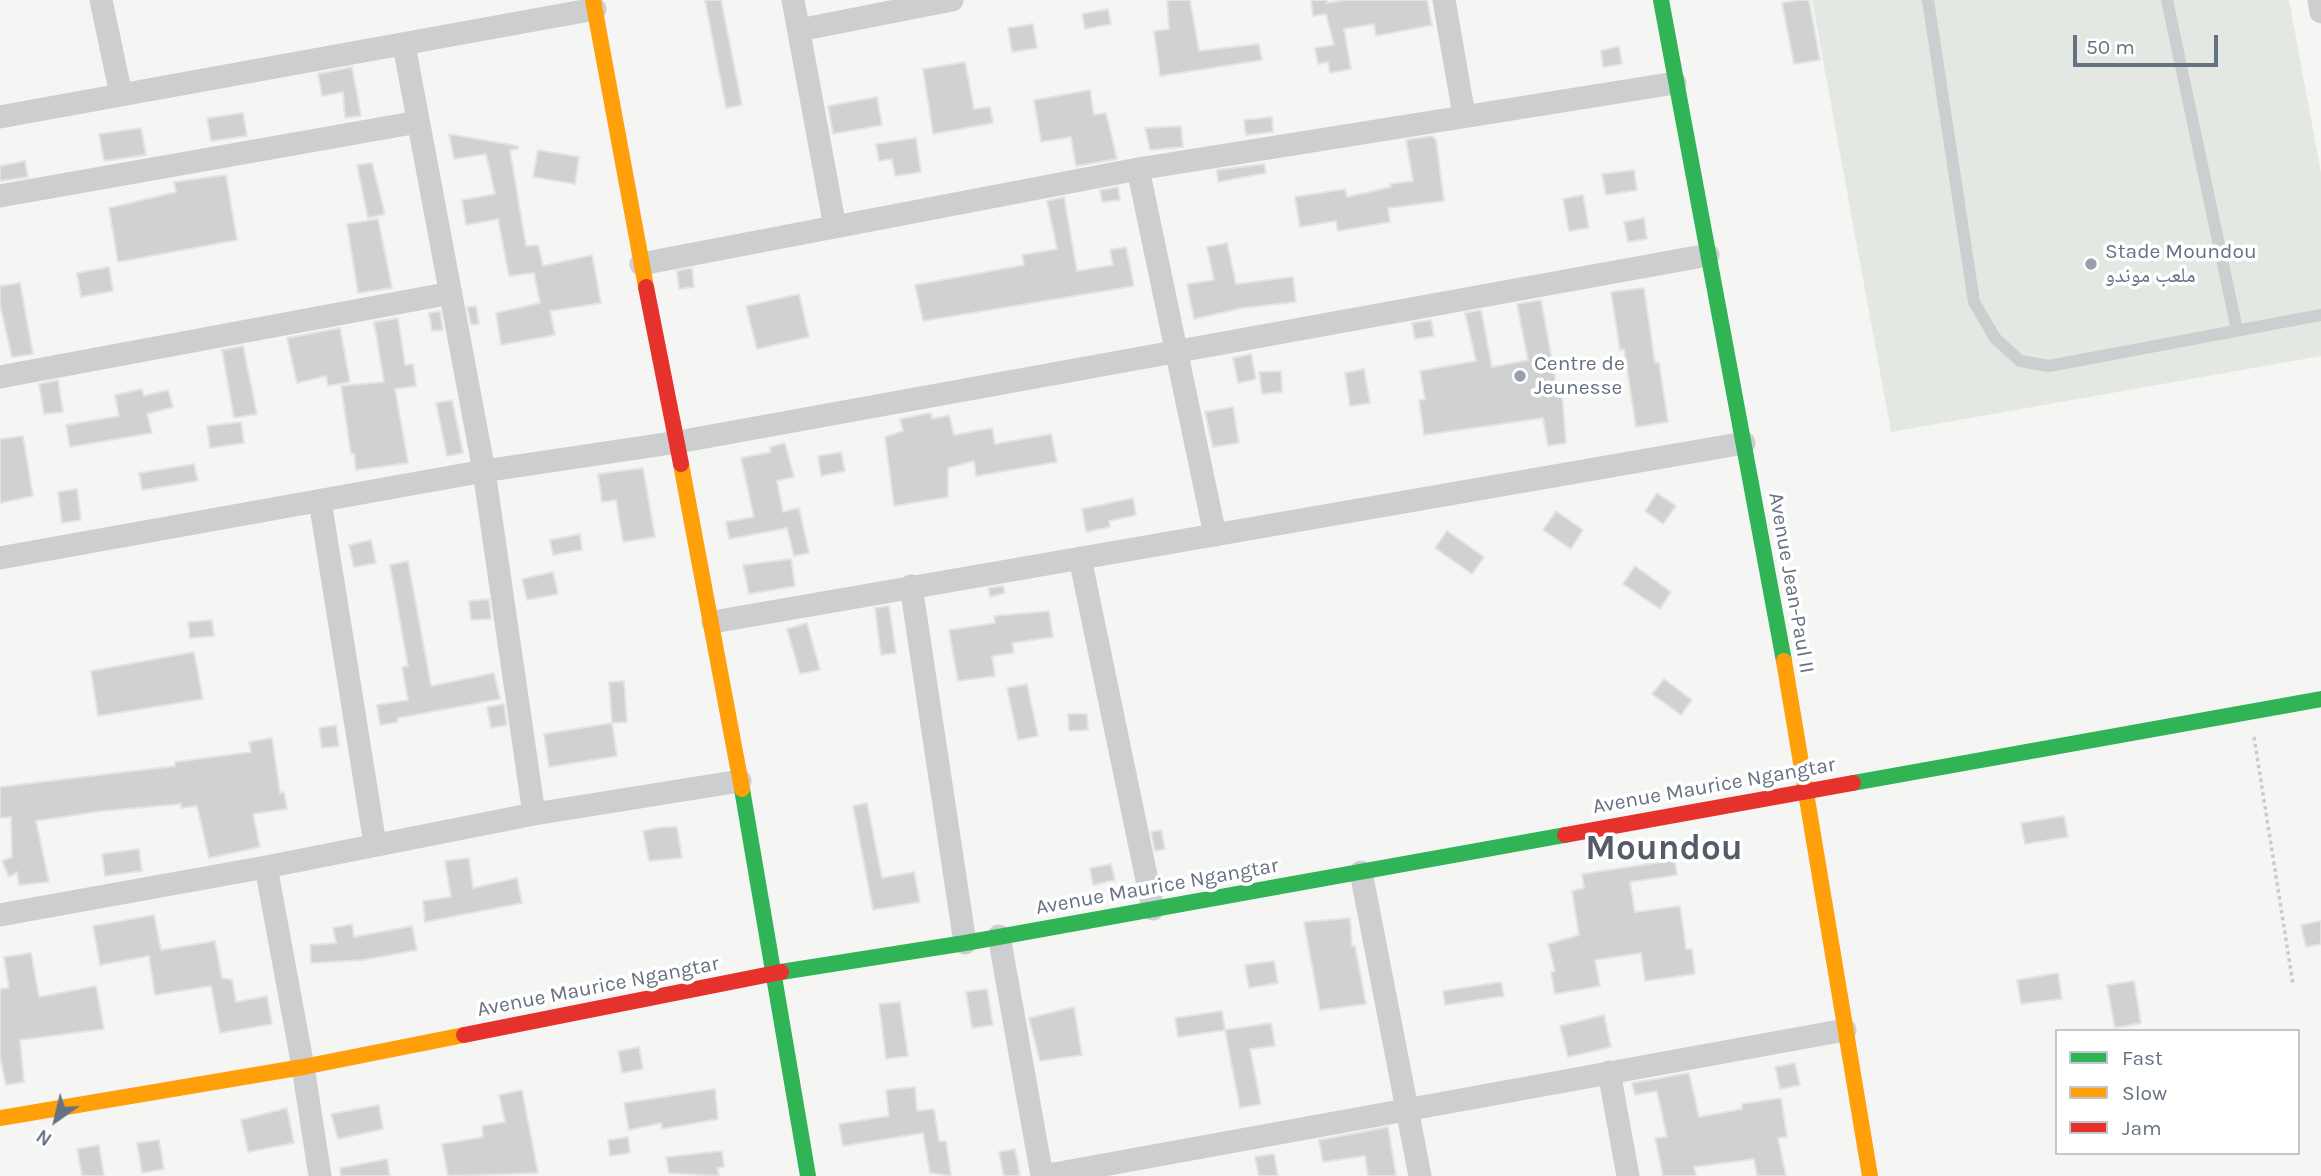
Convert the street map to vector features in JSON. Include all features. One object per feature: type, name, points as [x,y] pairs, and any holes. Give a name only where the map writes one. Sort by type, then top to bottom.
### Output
[{"type":"street","points":[[101,0],[121,95]]},
{"type":"street","points":[[793,0],[835,227]]},
{"type":"street","points":[[799,30],[952,0]]},
{"type":"street","points":[[1444,0],[1464,115]]},
{"type":"street","name":"Avenue Jean-Paul II","points":[[1661,0],[1808,790],[1870,1176]]},
{"type":"street","points":[[2319,0],[2321,12]]},
{"type":"street","points":[[0,117],[404,44],[594,4],[641,264],[713,622],[808,1176]]},
{"type":"street","points":[[404,44],[484,471],[534,814]]},
{"type":"street","points":[[641,264],[1138,169],[1675,83]]},
{"type":"street","points":[[0,196],[418,122]]},
{"type":"street","points":[[1138,169],[1174,351],[1215,535]]},
{"type":"street","points":[[0,558],[484,471],[678,442],[1708,255]]},
{"type":"street","points":[[0,377],[451,293]]},
{"type":"street","points":[[713,622],[1744,443]]},
{"type":"street","points":[[320,501],[376,844]]},
{"type":"street","points":[[1080,558],[1153,909]]},
{"type":"street","points":[[911,586],[965,943]]},
{"type":"street","name":"Avenue Maurice Ngangtar","points":[[0,1118],[303,1067],[772,973],[965,943],[2321,699]]},
{"type":"street","points":[[0,915],[266,867],[534,814],[740,781]]},
{"type":"street","points":[[266,867],[320,1176]]},
{"type":"street","points":[[1361,872],[1420,1176]]},
{"type":"street","points":[[999,936],[1042,1176],[1845,1030]]},
{"type":"street","points":[[1609,1072],[1628,1176]]},
{"type":"lane","points":[[1928,0],[1974,302],[1996,338],[2020,360],[2049,366],[2321,314]]},
{"type":"lane","points":[[2167,0],[2237,330]]},
{"type":"path","points":[[2250,711],[2293,984]]},
{"type":"shaded area","name":"Stade Moundou ملعب موندو","points":[[1812,0],[2289,0],[2321,173],[2321,356],[1891,432]]},
{"type":"building","points":[[705,0],[721,0],[742,105],[726,108]]},
{"type":"building","points":[[1167,0],[1190,0],[1199,51],[1259,44],[1262,60],[1160,76],[1154,31],[1169,29]]},
{"type":"building","points":[[1311,0],[1327,0],[1327,3],[1345,0],[1427,0],[1432,25],[1376,36],[1374,24],[1344,29],[1351,69],[1330,73],[1328,62],[1318,64],[1315,48],[1334,45],[1326,14],[1313,16]]},
{"type":"building","points":[[1809,0],[1820,60],[1794,64],[1782,3]]},
{"type":"building","points":[[1108,9],[1111,24],[1085,29],[1082,14]]},
{"type":"building","points":[[1033,24],[1037,48],[1012,52],[1008,28]]},
{"type":"building","points":[[1619,46],[1622,64],[1603,67],[1601,51]]},
{"type":"building","points":[[965,62],[974,109],[990,107],[993,123],[933,134],[923,69]]},
{"type":"building","points":[[352,67],[361,116],[345,118],[343,92],[322,96],[318,74]]},
{"type":"building","points":[[1090,90],[1094,115],[1106,113],[1117,159],[1076,166],[1071,137],[1041,142],[1034,100]]},
{"type":"building","points":[[877,97],[882,125],[833,134],[828,106]]},
{"type":"building","points":[[243,113],[247,136],[211,141],[207,118]]},
{"type":"building","points":[[1272,117],[1273,132],[1246,135],[1244,120]]},
{"type":"building","points":[[1181,126],[1183,147],[1150,150],[1145,128]]},
{"type":"building","points":[[141,128],[146,155],[104,161],[99,134]]},
{"type":"building","points":[[449,134],[518,146],[518,149],[510,150],[526,246],[538,245],[543,266],[592,255],[601,303],[550,311],[555,335],[501,345],[496,313],[540,303],[534,273],[509,276],[498,219],[466,225],[462,200],[495,194],[486,154],[454,159]]},
{"type":"building","points":[[1432,136],[1436,140],[1444,201],[1388,208],[1390,222],[1338,231],[1336,221],[1300,227],[1295,197],[1345,189],[1347,197],[1391,187],[1390,184],[1413,181],[1406,140]]},
{"type":"building","points":[[916,138],[921,172],[895,176],[892,159],[879,161],[876,144]]},
{"type":"building","points":[[538,150],[579,157],[575,184],[533,177]]},
{"type":"building","points":[[25,161],[28,177],[0,181],[0,166]]},
{"type":"building","points":[[372,163],[385,214],[368,218],[357,165]]},
{"type":"building","points":[[1264,164],[1266,173],[1218,182],[1217,170]]},
{"type":"building","points":[[1634,170],[1637,190],[1606,195],[1602,174]]},
{"type":"building","points":[[226,175],[237,240],[118,262],[109,208],[176,192],[174,182]]},
{"type":"building","points":[[1118,187],[1120,200],[1102,202],[1100,190]]},
{"type":"building","points":[[1583,195],[1589,228],[1569,231],[1563,199]]},
{"type":"building","points":[[1064,197],[1077,271],[1113,265],[1110,250],[1126,247],[1134,286],[923,321],[915,285],[1024,265],[1022,255],[1057,249],[1047,201]]},
{"type":"building","points":[[1644,218],[1647,239],[1628,242],[1624,222]]},
{"type":"building","points":[[378,219],[392,288],[358,293],[347,224]]},
{"type":"building","points":[[1227,243],[1236,284],[1293,277],[1296,302],[1242,308],[1194,319],[1187,284],[1214,280],[1207,247]]},
{"type":"building","points":[[109,267],[113,291],[81,297],[77,273]]},
{"type":"building","points":[[692,268],[694,287],[679,289],[677,271]]},
{"type":"building","points":[[20,283],[33,354],[12,357],[0,305],[0,286]]},
{"type":"building","points":[[1644,288],[1655,363],[1659,362],[1668,422],[1636,427],[1624,349],[1620,350],[1611,292]]},
{"type":"building","points":[[799,294],[809,337],[757,349],[746,306]]},
{"type":"building","points":[[1541,300],[1556,382],[1561,381],[1566,443],[1548,446],[1543,418],[1424,435],[1419,400],[1425,399],[1420,371],[1476,361],[1465,313],[1481,310],[1492,367],[1528,360],[1517,304]]},
{"type":"building","points":[[476,306],[479,324],[471,325],[467,307]]},
{"type":"building","points":[[440,311],[443,330],[432,331],[429,313]]},
{"type":"building","points":[[398,318],[405,365],[413,364],[416,386],[395,389],[408,463],[356,470],[354,453],[351,454],[341,386],[384,382],[374,322]]},
{"type":"building","points":[[1431,320],[1434,336],[1415,339],[1412,323]]},
{"type":"building","points":[[340,328],[350,382],[328,386],[326,376],[297,383],[287,338]]},
{"type":"building","points":[[243,346],[257,414],[234,418],[222,350]]},
{"type":"building","points":[[1251,354],[1256,379],[1238,383],[1233,358]]},
{"type":"building","points":[[1364,369],[1370,403],[1350,406],[1345,373]]},
{"type":"building","points":[[1281,371],[1282,392],[1262,394],[1259,372]]},
{"type":"building","points":[[58,380],[63,412],[44,414],[39,384]]},
{"type":"building","points":[[142,389],[144,396],[168,390],[173,407],[147,414],[152,433],[70,447],[66,425],[119,416],[115,395]]},
{"type":"building","points":[[452,400],[463,453],[447,456],[436,403]]},
{"type":"building","points":[[1233,407],[1239,443],[1213,447],[1205,412]]},
{"type":"building","points":[[931,413],[932,419],[949,415],[954,435],[992,428],[995,444],[1051,434],[1057,462],[976,476],[974,461],[948,468],[948,497],[894,506],[885,437],[903,431],[900,419]]},
{"type":"building","points":[[241,422],[244,443],[210,448],[207,426]]},
{"type":"building","points":[[23,436],[33,496],[0,503],[0,439]]},
{"type":"building","points":[[785,443],[794,477],[777,481],[783,512],[799,508],[809,553],[794,556],[787,528],[729,539],[726,522],[754,517],[741,458],[771,452],[770,447]]},
{"type":"building","points":[[841,452],[845,471],[821,476],[818,456]]},
{"type":"building","points":[[194,464],[198,481],[142,490],[139,473]]},
{"type":"building","points":[[643,468],[655,537],[623,542],[616,500],[602,502],[598,474]]},
{"type":"building","points":[[77,489],[81,520],[62,523],[58,492]]},
{"type":"building","points":[[1657,493],[1676,506],[1663,524],[1645,511]]},
{"type":"building","points":[[1133,498],[1136,515],[1109,521],[1110,527],[1086,532],[1082,509]]},
{"type":"building","points":[[1556,511],[1583,530],[1571,549],[1543,530]]},
{"type":"building","points":[[1447,531],[1484,557],[1472,574],[1435,548]]},
{"type":"building","points":[[580,534],[582,550],[553,555],[550,540]]},
{"type":"building","points":[[371,540],[376,563],[354,567],[349,545]]},
{"type":"building","points":[[791,559],[795,586],[749,594],[743,565]]},
{"type":"building","points":[[408,561],[431,686],[494,673],[500,699],[398,718],[398,722],[380,725],[377,705],[408,700],[402,667],[408,666],[390,565]]},
{"type":"building","points":[[1635,566],[1671,592],[1660,609],[1623,584]]},
{"type":"building","points":[[553,572],[558,594],[527,600],[522,579]]},
{"type":"building","points":[[1003,586],[1005,593],[990,597],[988,588]]},
{"type":"building","points":[[489,599],[491,619],[471,620],[469,601]]},
{"type":"building","points":[[889,606],[896,653],[881,655],[875,608]]},
{"type":"building","points":[[1049,611],[1053,637],[1012,643],[1014,653],[992,656],[995,676],[958,681],[949,630],[995,623],[994,616]]},
{"type":"building","points":[[212,620],[214,636],[190,638],[188,622]]},
{"type":"building","points":[[807,623],[820,670],[800,674],[787,629]]},
{"type":"building","points":[[194,652],[203,699],[98,716],[91,671]]},
{"type":"building","points":[[1664,679],[1692,700],[1681,715],[1652,694]]},
{"type":"building","points":[[624,681],[627,722],[612,723],[609,682]]},
{"type":"building","points":[[1027,684],[1038,736],[1018,740],[1007,688]]},
{"type":"building","points":[[504,704],[507,725],[491,728],[487,707]]},
{"type":"building","points":[[1068,714],[1087,714],[1088,730],[1069,731]]},
{"type":"building","points":[[612,723],[617,756],[549,767],[544,734]]},
{"type":"building","points":[[336,725],[339,746],[322,748],[319,728]]},
{"type":"building","points":[[272,738],[280,793],[284,792],[287,809],[253,814],[260,847],[209,858],[197,806],[181,808],[181,804],[102,811],[36,821],[49,882],[19,885],[17,872],[9,877],[2,861],[12,857],[11,817],[0,818],[0,787],[175,766],[175,762],[251,752],[249,742]]},
{"type":"building","points":[[867,803],[882,878],[914,872],[920,902],[873,910],[853,806]]},
{"type":"building","points":[[2064,816],[2068,837],[2025,844],[2021,823]]},
{"type":"building","points":[[677,827],[682,858],[649,861],[643,831]]},
{"type":"building","points":[[1161,830],[1165,849],[1155,851],[1151,832]]},
{"type":"building","points":[[139,849],[142,871],[105,876],[102,854]]},
{"type":"building","points":[[469,858],[473,888],[517,878],[522,903],[425,922],[423,901],[451,897],[445,861]]},
{"type":"building","points":[[1675,860],[1677,875],[1630,882],[1635,912],[1680,906],[1686,949],[1692,949],[1695,974],[1645,981],[1641,953],[1595,960],[1600,986],[1555,994],[1551,972],[1555,971],[1548,944],[1579,935],[1572,891],[1584,888],[1582,874]]},
{"type":"building","points":[[1111,864],[1115,880],[1093,885],[1090,868]]},
{"type":"building","points":[[154,915],[161,950],[215,941],[222,978],[232,980],[236,1002],[267,996],[272,1024],[220,1033],[211,986],[155,995],[149,956],[100,965],[93,926]]},
{"type":"building","points":[[1350,918],[1352,946],[1355,946],[1366,1004],[1320,1010],[1304,922]]},
{"type":"building","points":[[2321,921],[2321,944],[2306,947],[2301,925]]},
{"type":"building","points":[[352,924],[354,937],[412,926],[417,950],[363,960],[311,963],[310,945],[336,943],[333,928]]},
{"type":"building","points":[[31,953],[39,997],[96,986],[104,1029],[20,1040],[24,1082],[6,1085],[0,1057],[0,989],[9,988],[4,957]]},
{"type":"building","points":[[1274,961],[1278,983],[1249,988],[1245,965]]},
{"type":"building","points":[[2058,973],[2062,999],[2021,1004],[2017,980]]},
{"type":"building","points":[[2134,981],[2141,1023],[2115,1028],[2107,985]]},
{"type":"building","points":[[1501,982],[1504,996],[1445,1005],[1443,991]]},
{"type":"building","points":[[987,989],[993,1025],[972,1028],[966,992]]},
{"type":"building","points":[[900,1002],[908,1056],[886,1059],[879,1004]]},
{"type":"building","points":[[1074,1007],[1082,1055],[1040,1061],[1029,1018]]},
{"type":"building","points":[[1222,1011],[1225,1030],[1178,1037],[1175,1018]]},
{"type":"building","points":[[1604,1015],[1611,1047],[1568,1057],[1560,1026]]},
{"type":"building","points":[[1271,1023],[1275,1046],[1250,1049],[1261,1104],[1240,1108],[1225,1030]]},
{"type":"building","points":[[639,1047],[643,1069],[622,1073],[618,1051]]},
{"type":"building","points":[[1795,1063],[1800,1085],[1780,1089],[1775,1067]]},
{"type":"building","points":[[1689,1073],[1699,1117],[1742,1109],[1742,1104],[1781,1098],[1787,1137],[1778,1138],[1786,1176],[1757,1176],[1754,1159],[1694,1167],[1696,1176],[1663,1176],[1655,1138],[1667,1137],[1657,1091],[1635,1095],[1632,1083]]},
{"type":"building","points":[[915,1087],[917,1111],[934,1109],[939,1141],[946,1141],[951,1176],[930,1173],[923,1133],[843,1146],[839,1124],[889,1116],[886,1090]]},
{"type":"building","points":[[715,1089],[718,1119],[662,1129],[661,1123],[629,1130],[624,1103]]},
{"type":"building","points":[[522,1090],[538,1173],[448,1176],[442,1144],[483,1137],[482,1126],[505,1122],[499,1095]]},
{"type":"building","points":[[379,1105],[383,1129],[338,1139],[331,1114]]},
{"type":"building","points":[[287,1108],[294,1143],[248,1152],[241,1120]]},
{"type":"building","points":[[1388,1127],[1396,1176],[1368,1176],[1365,1156],[1323,1162],[1319,1140]]},
{"type":"building","points":[[628,1137],[630,1153],[610,1156],[608,1140]]},
{"type":"building","points":[[159,1140],[164,1169],[142,1173],[137,1143]]},
{"type":"building","points":[[99,1145],[104,1176],[82,1176],[77,1149]]},
{"type":"building","points":[[1015,1149],[1020,1176],[1004,1176],[999,1152]]},
{"type":"building","points":[[722,1151],[724,1167],[717,1168],[719,1176],[669,1173],[666,1157]]},
{"type":"building","points":[[1274,1154],[1278,1176],[1259,1176],[1255,1157]]},
{"type":"building","points":[[387,1159],[390,1176],[341,1176],[340,1168]]},
{"type":"traffic: fast","points":[[1661,0],[1784,661]]},
{"type":"traffic: fast","points":[[1853,783],[2321,699]]},
{"type":"traffic: fast","points":[[742,789],[808,1176]]},
{"type":"traffic: fast","points":[[781,972],[965,943],[1565,835]]},
{"type":"traffic: slow","points":[[593,0],[646,287]]},
{"type":"traffic: slow","points":[[681,464],[742,789]]},
{"type":"traffic: slow","points":[[1784,661],[1870,1176]]},
{"type":"traffic: slow","points":[[0,1118],[303,1067],[464,1035]]},
{"type":"traffic: jam","points":[[646,287],[681,464]]},
{"type":"traffic: jam","points":[[1565,835],[1853,783]]},
{"type":"traffic: jam","points":[[464,1035],[781,972]]},
{"type":"place","name":"Stade Moundou ملعب موندو","points":[[2091,264]]},
{"type":"place","name":"Centre de Jeunesse","points":[[1520,376]]},
{"type":"district","name":"Moundou","points":[[1664,849]]}]
